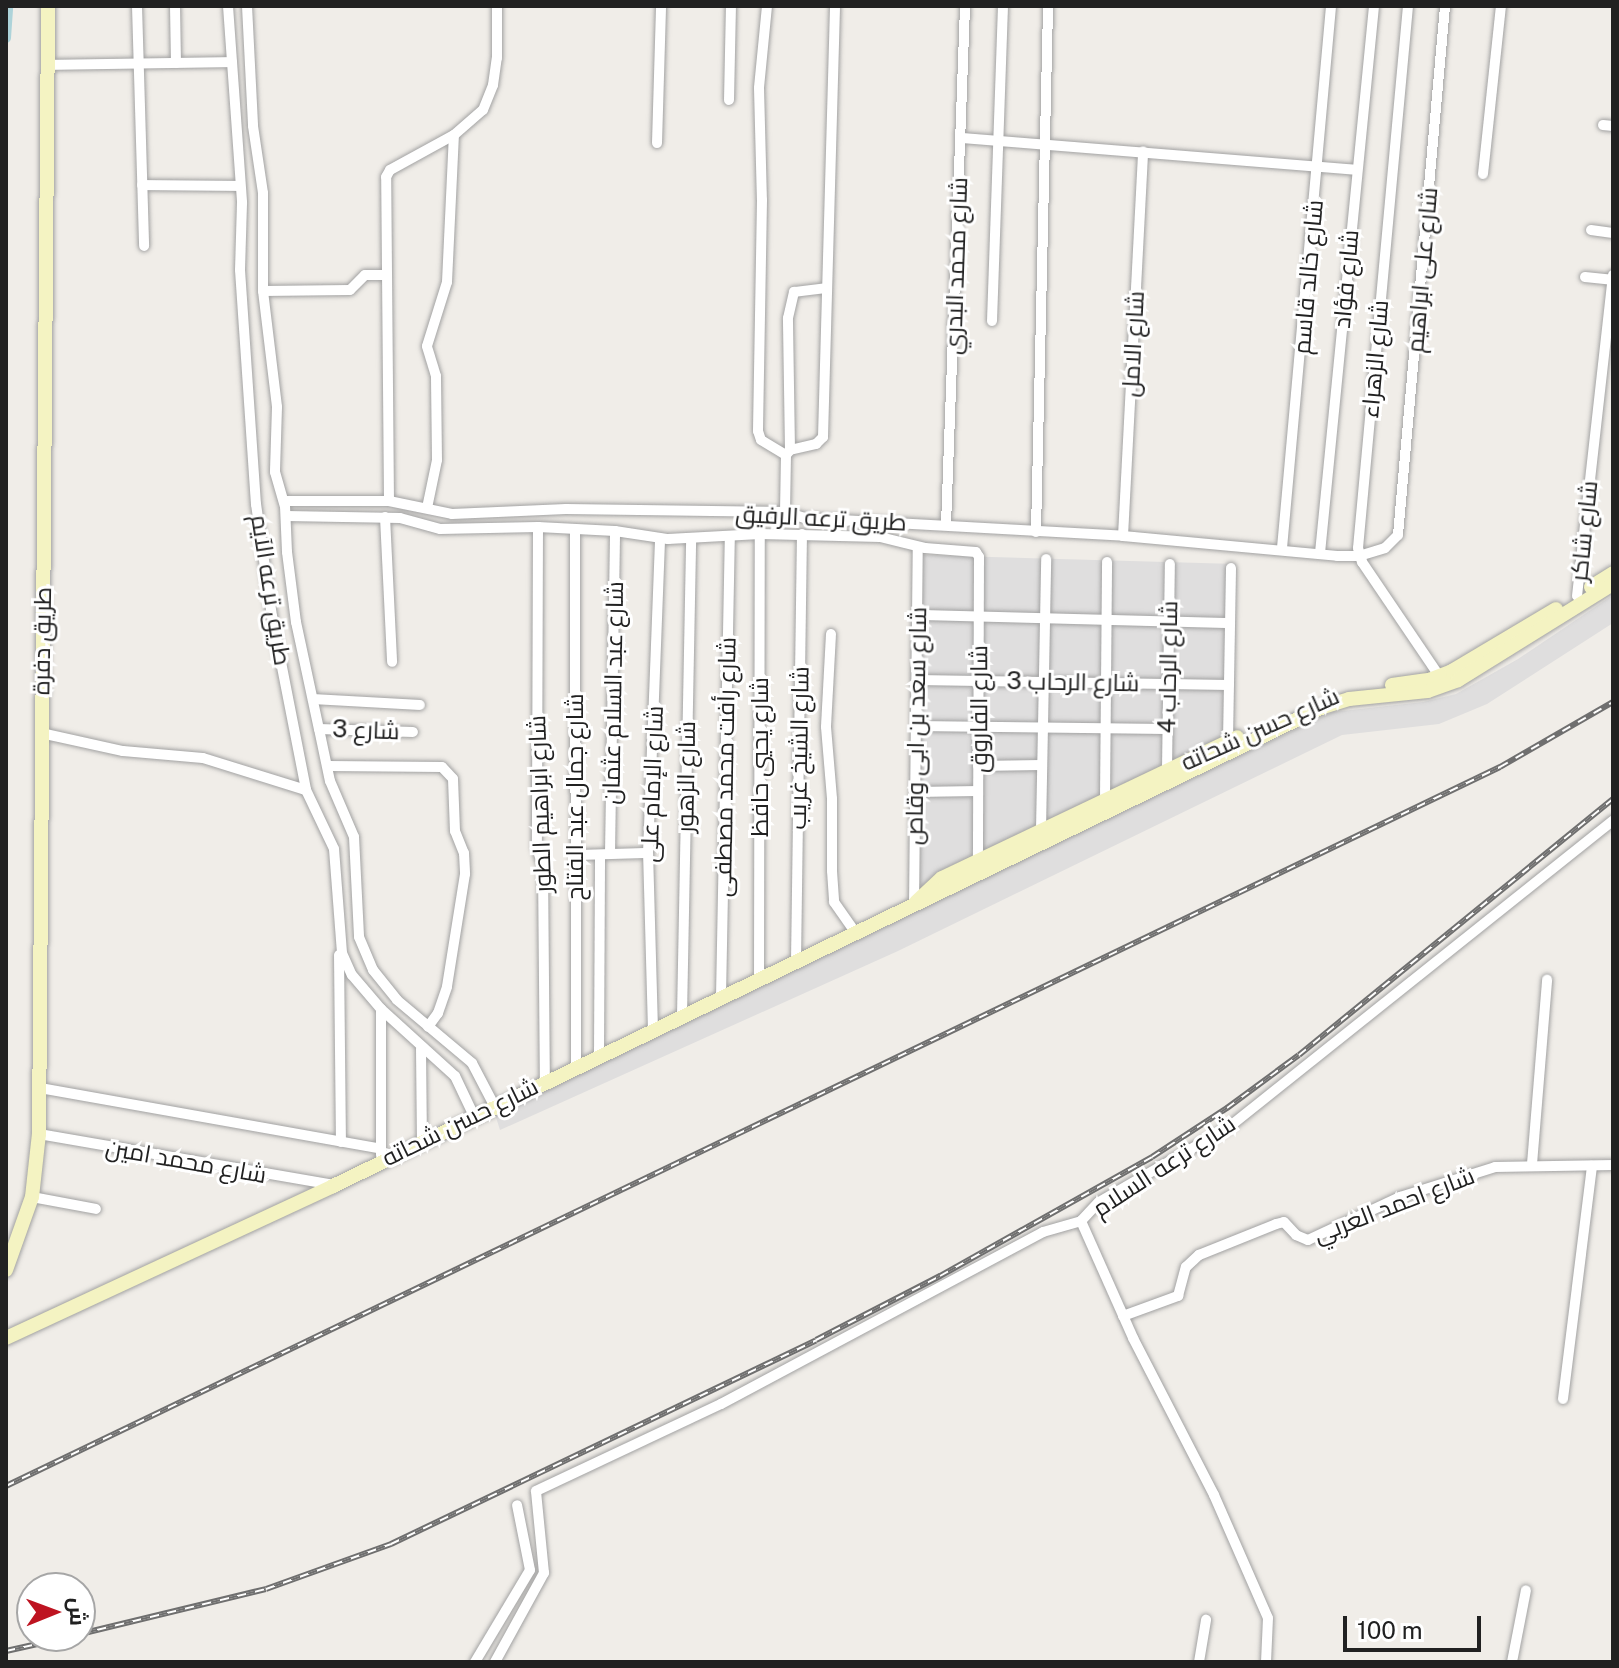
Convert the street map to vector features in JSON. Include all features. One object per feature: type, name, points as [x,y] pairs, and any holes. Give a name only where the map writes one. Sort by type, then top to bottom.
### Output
[{"type":"main road","name":"طريق دفرة","points":[[6,1270],[32,1197],[39,1134],[48,6]]},
{"type":"main road","name":"شارع حسن شحاته","points":[[1533,628],[1613,573]]},
{"type":"main road","name":"شارع حسن شحاته","points":[[6,1338],[333,1186],[381,1155],[422,1143],[545,1080],[914,906],[1323,707],[1349,699],[1419,692],[1443,681],[1613,584]]},
{"type":"main road","name":"شارع حسن شحاته","points":[[914,906],[933,883],[1167,769],[1338,693],[1443,681]]},
{"type":"street","points":[[137,6],[144,246]]},
{"type":"street","points":[[175,6],[176,63]]},
{"type":"street","name":"طريق ترعه الآيم","points":[[228,6],[240,186],[240,270],[256,504],[272,616],[306,790],[334,849],[339,937],[352,975],[421,1049],[455,1076],[474,1116]]},
{"type":"street","name":"طريق ترعه الآيم","points":[[247,6],[254,139],[263,193],[263,291],[277,407],[274,464],[284,501],[296,622],[330,781],[354,837],[362,946],[373,970],[397,1000],[472,1063],[494,1105]]},
{"type":"street","points":[[389,501],[386,177],[390,170],[454,135],[483,110],[493,85],[497,6]]},
{"type":"street","points":[[657,143],[661,6]]},
{"type":"street","points":[[729,100],[731,6]]},
{"type":"street","points":[[767,6],[759,88],[762,200],[758,431],[761,440],[788,452],[816,444],[823,437],[835,6]]},
{"type":"street","name":"شارع محمد البدري","points":[[946,525],[965,6]]},
{"type":"street","points":[[992,321],[1003,6]]},
{"type":"street","points":[[1036,532],[1048,6]]},
{"type":"street","name":"شارع خالد قاسم","points":[[1282,548],[1331,6]]},
{"type":"street","name":"شارع فؤاد","points":[[1320,553],[1374,6]]},
{"type":"street","name":"شارع الزهراء","points":[[1359,556],[1408,6]]},
{"type":"street","name":"شارع على ابراهيم","points":[[1359,556],[1385,548],[1398,535],[1445,6]]},
{"type":"street","points":[[1483,174],[1501,6]]},
{"type":"street","points":[[47,65],[232,62]]},
{"type":"street","points":[[427,508],[437,460],[436,376],[427,346],[447,282],[454,135]]},
{"type":"street","points":[[961,138],[1357,170]]},
{"type":"street","name":"شارع الامل","points":[[1123,536],[1143,152]]},
{"type":"street","points":[[142,185],[240,186]]},
{"type":"street","points":[[1591,230],[1613,233]]},
{"type":"street","points":[[263,291],[350,290],[365,275],[385,275]]},
{"type":"street","points":[[1585,277],[1613,277]]},
{"type":"street","name":"شارع شاكر","points":[[1577,596],[1613,277]]},
{"type":"street","points":[[785,512],[788,318],[794,292],[827,288]]},
{"type":"street","name":"طريق ترعه الرفيق","points":[[284,501],[389,501],[465,514],[566,509],[766,515],[785,512],[805,518],[1123,536],[1359,556]]},
{"type":"street","name":"طريق ترعه الرفيق","points":[[286,516],[385,517],[444,529],[538,527],[615,531],[660,538],[760,534],[880,537],[918,547],[970,550],[979,557]]},
{"type":"street","points":[[385,517],[392,662]]},
{"type":"street","name":"شارع ابراهيم الطور","points":[[538,527],[537,848],[543,871],[545,1080]]},
{"type":"street","name":"شارع جمال عبد الفتاح","points":[[575,529],[576,1066]]},
{"type":"street","name":"شارع عبد السلام عثمان","points":[[599,1055],[615,531]]},
{"type":"street","name":"شارع يحيي حافظ","points":[[759,979],[760,534]]},
{"type":"street","name":"شارع الشيخ غريب","points":[[796,962],[802,534]]},
{"type":"street","name":"شارع رأفت محمد مصطفى","points":[[721,997],[730,536]]},
{"type":"street","name":"شارع الإمام على","points":[[653,1030],[648,853],[660,538]]},
{"type":"street","name":"شارع الزهور","points":[[682,1016],[691,538]]},
{"type":"street","name":"شارع سعد بن ابى وقاص","points":[[914,906],[918,547]]},
{"type":"street","points":[[1359,556],[1443,681]]},
{"type":"street","name":"شارع الفاروق","points":[[978,861],[979,557]]},
{"type":"street","points":[[1041,830],[1046,559]]},
{"type":"street","points":[[1105,799],[1107,562]]},
{"type":"street","name":"شارع الرحاب 4","points":[[1167,769],[1170,564]]},
{"type":"street","points":[[1228,741],[1231,568]]},
{"type":"street","points":[[918,615],[1230,623]]},
{"type":"street","points":[[831,634],[826,727],[832,799],[834,902],[856,933]]},
{"type":"street","name":"شارع الرحاب 3","points":[[917,680],[1229,685]]},
{"type":"street","points":[[313,699],[420,705]]},
{"type":"street","points":[[916,726],[1167,729]]},
{"type":"street","name":"شارع 3","points":[[319,729],[413,732]]},
{"type":"street","points":[[41,733],[123,751],[203,758],[306,790]]},
{"type":"street","points":[[978,766],[1041,765]]},
{"type":"street","points":[[328,766],[442,767],[453,779],[455,831],[464,853],[465,874],[447,987],[438,1013],[428,1027]]},
{"type":"street","points":[[915,792],[978,791]]},
{"type":"street","name":"شارع ترعه السلام","points":[[495,1662],[544,1573],[536,1491],[721,1404],[1043,1232],[1081,1221],[1099,1202],[1229,1127],[1613,821]]},
{"type":"street","points":[[575,855],[648,853]]},
{"type":"street","points":[[339,937],[341,1142]]},
{"type":"street","points":[[1532,1164],[1547,980]]},
{"type":"street","points":[[40,1088],[341,1142],[381,1155],[381,1009]]},
{"type":"street","points":[[421,1049],[422,1143]]},
{"type":"street","name":"شارع محمد امين","points":[[39,1134],[333,1186]]},
{"type":"street","name":"شارع احمد العربي","points":[[1123,1316],[1178,1296],[1191,1260],[1276,1224],[1284,1222],[1296,1235],[1308,1240],[1422,1189],[1495,1167],[1613,1165]]},
{"type":"street","points":[[1563,1399],[1592,1166]]},
{"type":"street","points":[[32,1197],[96,1209]]},
{"type":"street","points":[[1081,1221],[1123,1316],[1214,1495],[1268,1618],[1266,1662]]},
{"type":"street","points":[[475,1662],[530,1570],[517,1505]]},
{"type":"street","points":[[1512,1662],[1526,1590]]},
{"type":"street","points":[[1199,1662],[1206,1620]]},
{"type":"shaded area","points":[[923,555],[1236,564],[1234,743],[926,895],[920,883]]},
{"type":"shaded area","points":[[1613,595],[1613,623],[1487,704],[1439,724],[1342,735],[898,951],[500,1130],[494,1111],[1333,712],[1423,702],[1456,694],[1518,659]]},
{"type":"waterway","points":[[6,38],[8,6]]},
{"type":"railway","points":[[6,1486],[1500,767],[1613,702]]},
{"type":"railway","points":[[96,1630],[266,1589],[391,1544],[816,1340],[940,1276],[1152,1157],[1227,1108],[1299,1055],[1613,799]]},
{"type":"railway","points":[[6,1651],[16,1649]]}]
